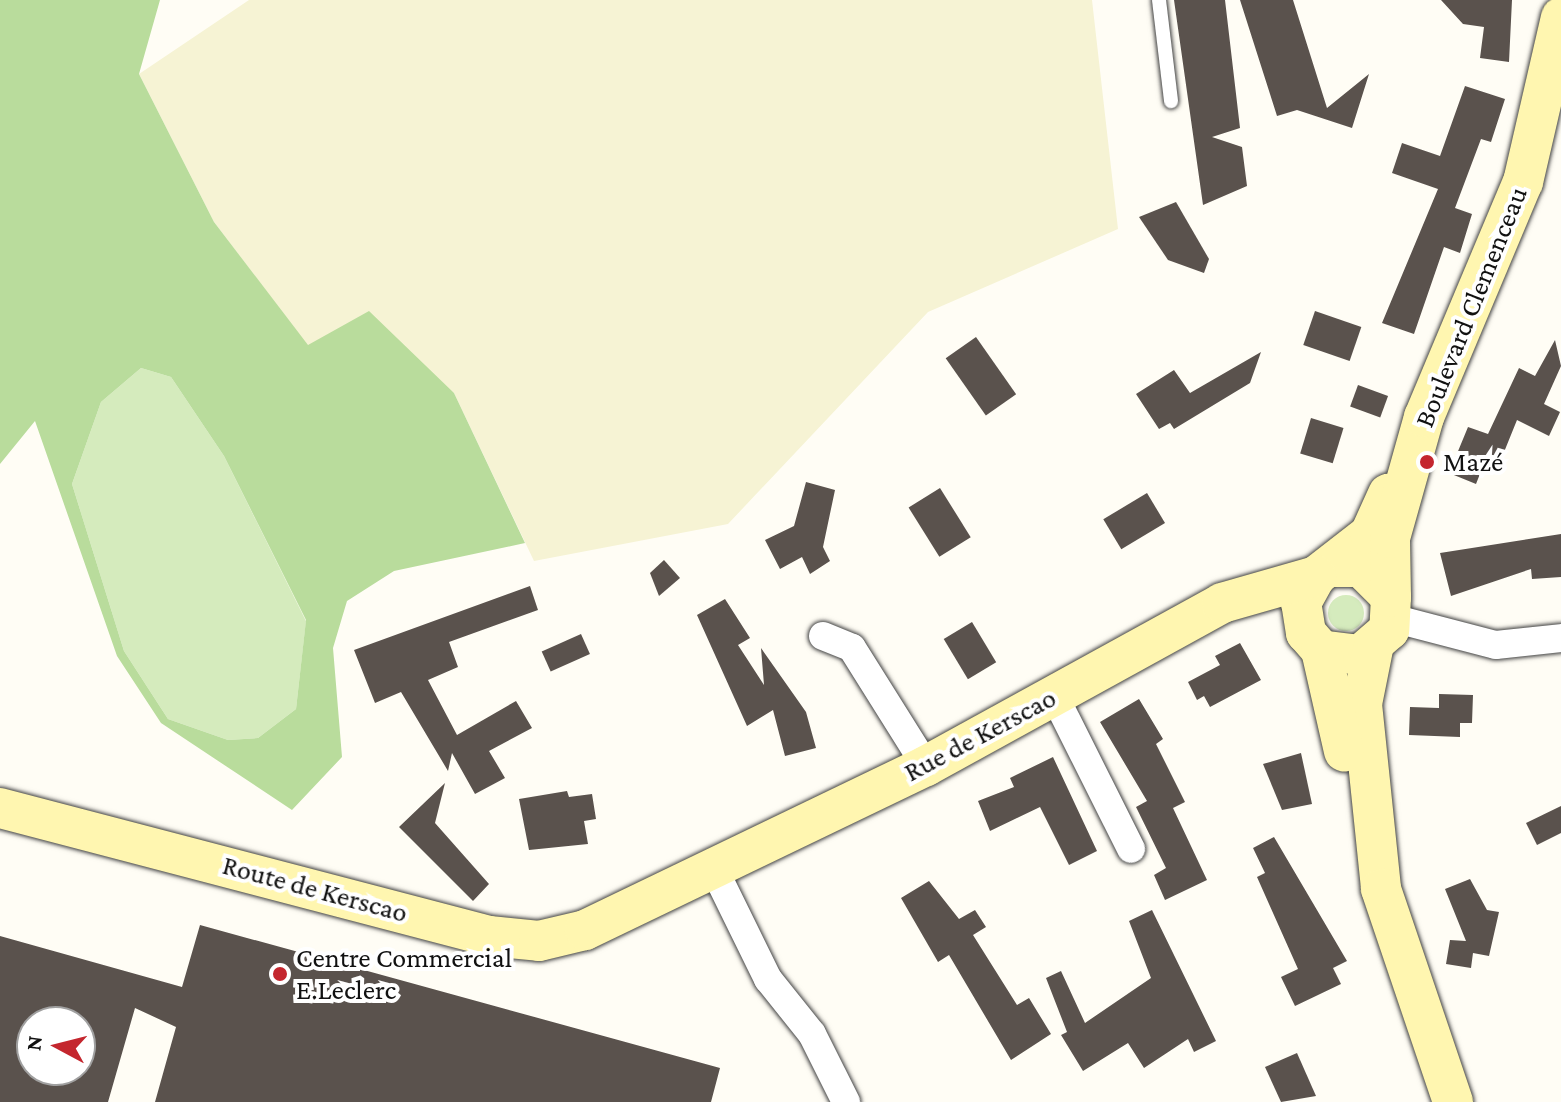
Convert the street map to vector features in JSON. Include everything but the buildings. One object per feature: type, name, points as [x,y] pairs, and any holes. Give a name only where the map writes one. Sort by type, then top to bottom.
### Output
[{"type":"street","name":"Boulevard Clemenceau","points":[[1453,1102],[1381,889],[1362,704],[1385,622],[1390,538],[1424,417],[1523,182],[1561,17]]},
{"type":"street","points":[[1381,889],[1356,833],[1338,706],[1301,603],[1324,572],[1370,534],[1424,417]]},
{"type":"street","points":[[1324,572],[1361,567],[1385,622]]},
{"type":"street","name":"Rue de Kerscao","points":[[714,869],[926,766],[1222,603],[1244,599],[1324,572]]},
{"type":"street","points":[[1244,599],[1313,641],[1347,657],[1385,622]]},
{"type":"street","points":[[1385,622],[1496,645],[1561,638]]},
{"type":"street","points":[[823,636],[852,648],[926,766]]},
{"type":"street","points":[[1054,695],[1131,849]]},
{"type":"street","name":"Route de Kerscao","points":[[0,808],[489,936],[539,941],[585,930],[714,869]]},
{"type":"street","points":[[714,869],[768,979],[812,1034],[846,1102]]},
{"type":"lane","points":[[1159,0],[1171,101]]},
{"type":"shaded area","points":[[249,0],[1092,0],[1118,229],[928,312],[728,524],[534,561],[454,393],[308,346],[214,222],[139,74]]},
{"type":"green space","points":[[0,0],[160,0],[139,74],[214,222],[308,345],[369,311],[454,393],[525,543],[394,571],[347,601],[333,648],[342,757],[292,810],[161,723],[117,656],[35,421],[0,464]],"holes":[[[141,368],[171,377],[224,456],[306,620],[296,709],[258,738],[228,740],[168,719],[124,651],[72,484],[101,402]]]},
{"type":"green space","points":[[141,368],[171,377],[224,456],[306,621],[296,709],[258,738],[228,740],[168,719],[124,651],[72,484],[101,402]]},
{"type":"green space","points":[[1346,595],[1359,600],[1364,613],[1359,626],[1346,631],[1333,626],[1328,613],[1333,600]]},
{"type":"place","name":"Mazé","points":[[1427,462]]},
{"type":"place","name":"Centre Commercial E.Leclerc","points":[[280,974]]}]
